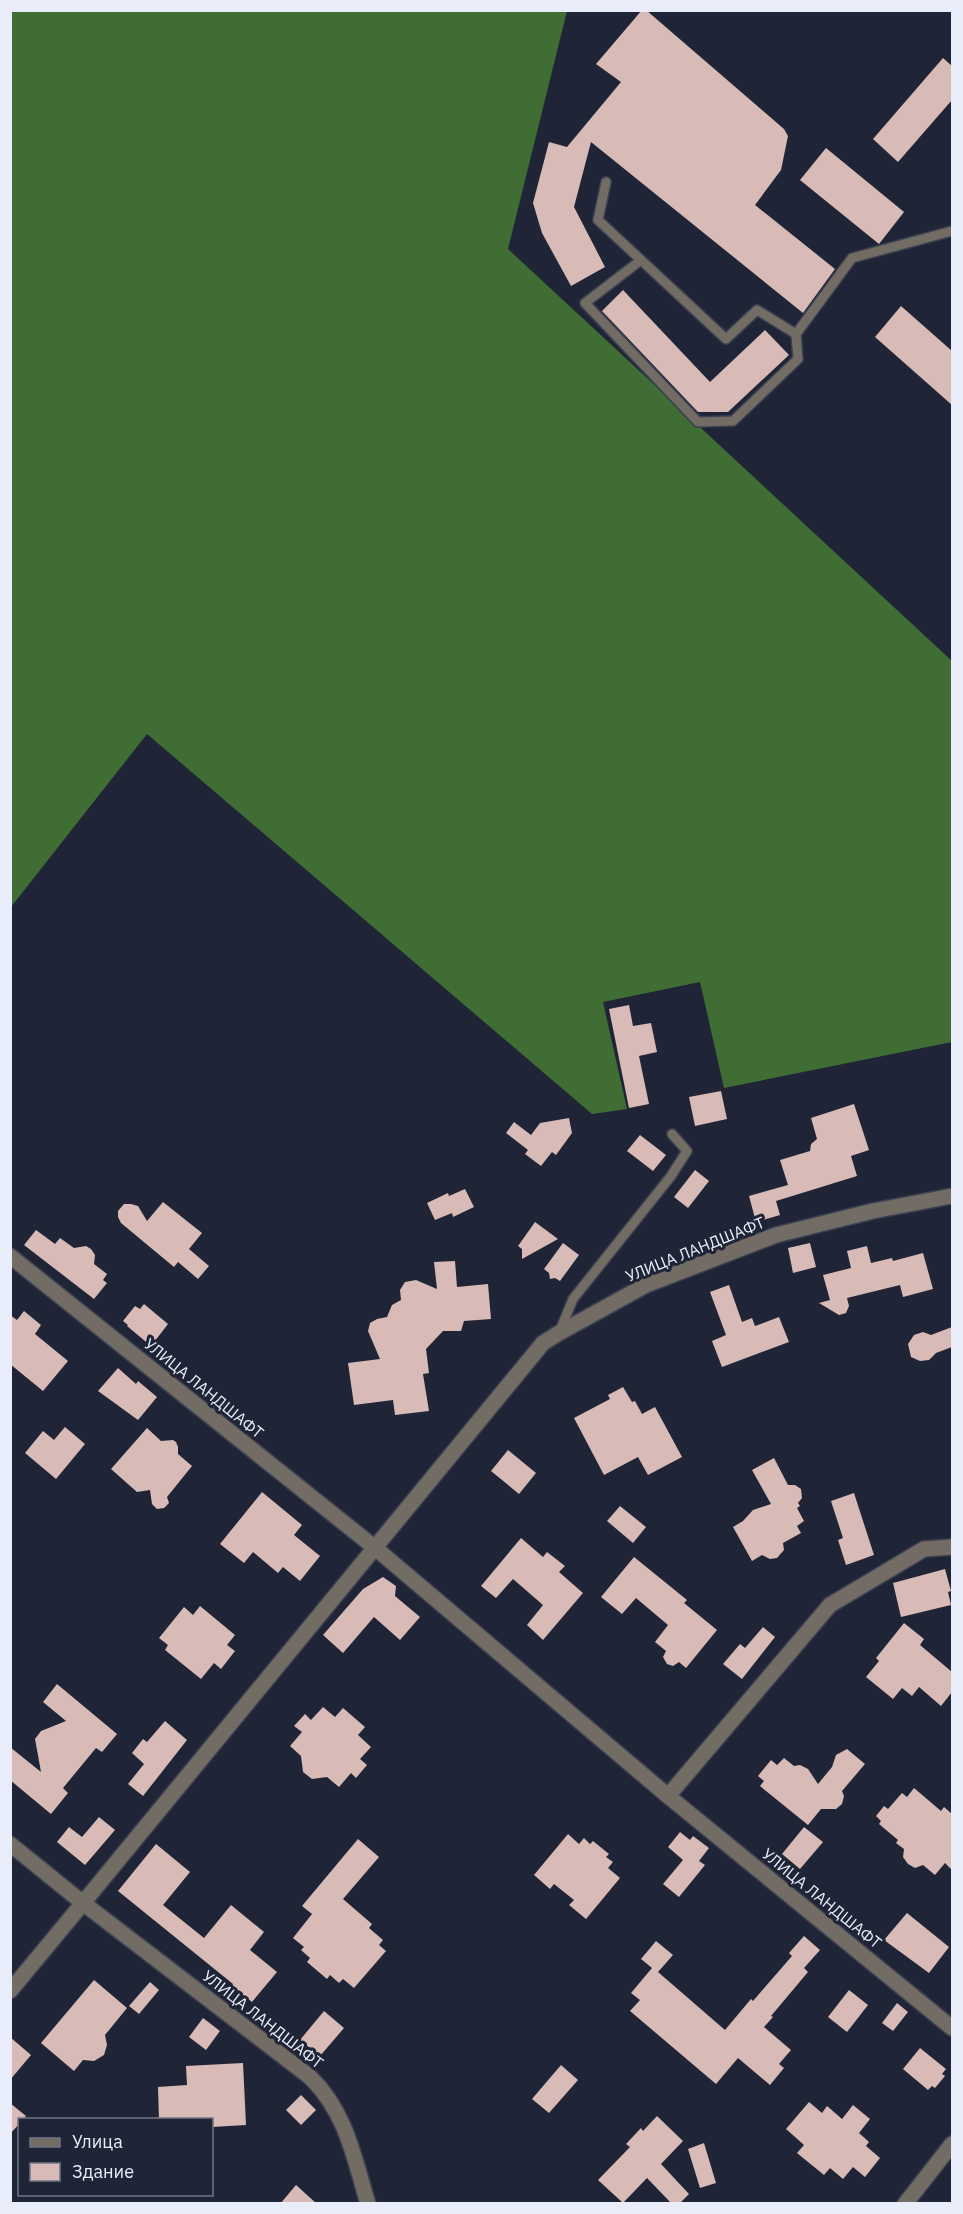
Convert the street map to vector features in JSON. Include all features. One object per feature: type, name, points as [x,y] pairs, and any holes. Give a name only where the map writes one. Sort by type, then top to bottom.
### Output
[{"type":"street","name":"УЛИЦА ЛАНДШАФТ","points":[[10,1991],[543,1343],[646,1285],[776,1235],[873,1211],[952,1196]]},
{"type":"street","name":"УЛИЦА ЛАНДШАФТ","points":[[10,1256],[374,1547],[669,1796],[952,2028]]},
{"type":"street","points":[[669,1796],[830,1605],[924,1549],[952,1547]]},
{"type":"street","points":[[10,1844],[83,1903]]},
{"type":"street","name":"УЛИЦА ЛАНДШАФТ","points":[[83,1903],[310,2077],[326,2092],[346,2132],[368,2204]]},
{"type":"street","points":[[905,2204],[952,2144]]},
{"type":"lane","points":[[606,182],[598,220],[726,339],[757,310],[796,334]]},
{"type":"lane","points":[[641,260],[585,303],[698,422],[733,421],[798,359],[796,334],[852,258],[952,231]]},
{"type":"lane","points":[[559,1333],[573,1299],[671,1176],[687,1151],[672,1134]]},
{"type":"green space","points":[[11,11],[567,11],[508,249],[952,661],[952,1042],[724,1088],[700,982],[603,1002],[627,1109],[592,1114],[147,734],[11,907]]},
{"type":"building","points":[[642,10],[646,10],[784,129],[788,136],[781,170],[755,205],[835,269],[803,313],[591,142],[574,207],[605,267],[571,286],[542,233],[533,203],[549,142],[567,147],[621,82],[596,64]]},
{"type":"building","points":[[943,58],[952,66],[952,100],[898,162],[873,139]]},
{"type":"building","points":[[826,148],[904,212],[879,244],[800,180]]},
{"type":"building","points":[[623,290],[710,382],[765,330],[789,355],[728,412],[698,412],[602,311]]},
{"type":"building","points":[[901,306],[952,351],[952,405],[875,337]]},
{"type":"building","points":[[629,1005],[633,1026],[651,1023],[657,1052],[639,1056],[649,1104],[629,1108],[609,1009]]},
{"type":"building","points":[[721,1091],[727,1119],[695,1126],[689,1097]]},
{"type":"building","points":[[854,1104],[869,1150],[851,1156],[857,1176],[776,1201],[780,1215],[756,1222],[749,1196],[788,1185],[780,1160],[810,1151],[811,1144],[817,1139],[811,1118]]},
{"type":"building","points":[[569,1118],[572,1133],[556,1155],[552,1152],[541,1166],[525,1154],[528,1150],[506,1133],[514,1122],[531,1135],[540,1123]]},
{"type":"building","points":[[640,1135],[666,1155],[653,1171],[627,1151]]},
{"type":"building","points":[[695,1170],[709,1181],[688,1208],[674,1197]]},
{"type":"building","points":[[465,1189],[474,1207],[453,1217],[452,1213],[435,1220],[427,1203],[448,1193],[449,1196]]},
{"type":"building","points":[[163,1202],[202,1233],[189,1249],[209,1266],[198,1279],[178,1262],[174,1267],[121,1223],[118,1217],[118,1211],[124,1204],[131,1204],[138,1206],[147,1221]]},
{"type":"building","points":[[535,1222],[558,1239],[522,1259],[522,1249],[518,1246]]},
{"type":"building","points":[[36,1230],[55,1244],[60,1238],[74,1248],[86,1246],[91,1249],[95,1255],[94,1264],[107,1274],[103,1280],[107,1283],[94,1299],[24,1245]]},
{"type":"building","points":[[563,1243],[579,1255],[560,1281],[555,1278],[550,1279],[549,1273],[544,1269]]},
{"type":"building","points":[[810,1243],[816,1267],[793,1273],[788,1248]]},
{"type":"building","points":[[867,1246],[871,1263],[892,1258],[893,1261],[923,1253],[933,1289],[903,1297],[900,1285],[847,1298],[849,1306],[846,1313],[839,1315],[819,1303],[830,1300],[823,1275],[851,1268],[847,1251]]},
{"type":"building","points":[[455,1261],[457,1287],[488,1284],[491,1319],[464,1321],[461,1331],[443,1331],[426,1349],[429,1373],[423,1374],[429,1411],[395,1415],[393,1400],[354,1405],[348,1363],[380,1359],[368,1331],[370,1323],[387,1317],[392,1305],[401,1300],[400,1290],[405,1282],[416,1280],[437,1289],[434,1262]]},
{"type":"building","points":[[729,1285],[742,1322],[752,1318],[755,1326],[779,1317],[789,1342],[722,1367],[712,1341],[726,1335],[710,1292]]},
{"type":"building","points":[[144,1304],[168,1324],[151,1346],[123,1321],[135,1306],[140,1309]]},
{"type":"building","points":[[24,1311],[41,1325],[35,1334],[68,1361],[43,1391],[10,1364],[10,1315],[17,1320]]},
{"type":"building","points":[[952,1327],[952,1347],[936,1353],[929,1360],[920,1361],[911,1357],[908,1344],[914,1335],[923,1332],[931,1335]]},
{"type":"building","points":[[118,1368],[136,1384],[138,1381],[157,1397],[138,1420],[98,1391]]},
{"type":"building","points":[[623,1387],[642,1414],[655,1407],[682,1457],[648,1475],[638,1457],[604,1475],[574,1418],[610,1399],[608,1395]]},
{"type":"building","points":[[65,1427],[85,1444],[56,1479],[25,1453],[43,1431],[54,1440]]},
{"type":"building","points":[[147,1428],[161,1441],[176,1442],[178,1454],[192,1466],[167,1497],[169,1503],[164,1508],[157,1509],[152,1504],[150,1490],[137,1492],[111,1469]]},
{"type":"building","points":[[508,1450],[536,1473],[519,1494],[491,1471]]},
{"type":"building","points":[[774,1458],[788,1485],[795,1485],[801,1489],[802,1498],[797,1508],[804,1521],[797,1526],[801,1533],[783,1543],[784,1550],[777,1558],[770,1559],[762,1555],[752,1561],[733,1527],[743,1521],[753,1510],[771,1504],[752,1470]]},
{"type":"building","points":[[262,1492],[302,1525],[294,1535],[320,1556],[300,1581],[283,1567],[278,1573],[253,1552],[244,1563],[220,1544]]},
{"type":"building","points":[[854,1493],[874,1555],[846,1565],[838,1540],[843,1538],[831,1501]]},
{"type":"building","points":[[620,1506],[646,1527],[633,1543],[607,1521]]},
{"type":"building","points":[[521,1538],[543,1557],[547,1552],[565,1566],[559,1572],[583,1593],[543,1640],[527,1625],[543,1605],[513,1579],[496,1598],[481,1586]]},
{"type":"building","points":[[634,1557],[687,1600],[684,1603],[717,1630],[686,1668],[679,1662],[673,1666],[667,1664],[663,1657],[666,1651],[655,1642],[668,1625],[636,1598],[622,1614],[601,1597]]},
{"type":"building","points":[[945,1569],[951,1591],[948,1592],[951,1605],[901,1617],[893,1583]]},
{"type":"building","points":[[383,1577],[396,1586],[395,1596],[420,1617],[400,1640],[374,1617],[343,1653],[323,1635],[363,1589]]},
{"type":"building","points":[[200,1606],[235,1635],[227,1645],[235,1651],[221,1669],[214,1663],[201,1679],[165,1650],[168,1645],[159,1638],[184,1607],[193,1615]]},
{"type":"building","points":[[904,1623],[924,1639],[920,1645],[952,1672],[952,1692],[941,1706],[919,1687],[912,1696],[902,1688],[893,1699],[866,1677],[879,1661],[876,1658]]},
{"type":"building","points":[[763,1627],[775,1637],[742,1679],[723,1664],[740,1644],[745,1648]]},
{"type":"building","points":[[57,1684],[117,1734],[102,1752],[96,1748],[63,1788],[68,1793],[51,1814],[10,1780],[10,1747],[41,1772],[35,1739],[41,1731],[66,1721],[43,1702]]},
{"type":"building","points":[[323,1707],[335,1717],[343,1708],[365,1727],[358,1735],[371,1747],[360,1759],[367,1765],[356,1778],[351,1773],[339,1787],[327,1777],[312,1779],[303,1772],[301,1756],[290,1746],[302,1732],[294,1726],[305,1714],[311,1720]]},
{"type":"building","points":[[165,1721],[187,1740],[143,1796],[128,1784],[144,1764],[132,1753],[143,1739],[147,1742]]},
{"type":"building","points":[[847,1749],[865,1764],[842,1791],[844,1796],[842,1804],[836,1809],[821,1809],[808,1825],[760,1786],[764,1781],[758,1776],[771,1760],[777,1765],[784,1758],[794,1766],[800,1765],[808,1769],[818,1784],[832,1767],[836,1755]]},
{"type":"building","points":[[914,1788],[941,1811],[944,1807],[952,1814],[952,1870],[945,1863],[935,1875],[923,1865],[915,1868],[908,1864],[903,1857],[904,1849],[896,1843],[898,1840],[879,1824],[881,1821],[876,1816],[884,1806],[888,1809],[902,1793],[907,1797]]},
{"type":"building","points":[[99,1817],[115,1830],[85,1865],[57,1842],[69,1827],[82,1837]]},
{"type":"building","points":[[804,1827],[823,1842],[800,1869],[782,1854]]},
{"type":"building","points":[[680,1832],[690,1840],[693,1836],[709,1848],[699,1861],[705,1865],[679,1897],[663,1884],[683,1860],[668,1847]]},
{"type":"building","points":[[568,1834],[579,1844],[584,1838],[590,1844],[593,1841],[609,1854],[606,1857],[613,1862],[608,1868],[620,1878],[586,1919],[569,1905],[574,1900],[554,1884],[550,1889],[534,1875]]},
{"type":"building","points":[[358,1839],[379,1857],[343,1899],[372,1924],[369,1928],[383,1940],[379,1945],[386,1951],[354,1988],[343,1979],[339,1983],[330,1975],[327,1979],[307,1962],[310,1958],[301,1950],[304,1947],[293,1938],[312,1914],[302,1906]]},
{"type":"building","points":[[156,1844],[190,1872],[163,1905],[204,1938],[231,1905],[264,1932],[250,1950],[277,1972],[252,2002],[118,1891]]},
{"type":"building","points":[[907,1913],[949,1947],[929,1973],[884,1940]]},
{"type":"building","points":[[804,1936],[820,1950],[804,1968],[808,1972],[764,2027],[791,2050],[779,2064],[784,2068],[770,2085],[738,2058],[716,2084],[630,2011],[640,2000],[631,1993],[652,1968],[641,1959],[656,1941],[673,1955],[658,1972],[725,2030],[792,1956],[789,1953]]},
{"type":"building","points":[[94,1980],[127,2008],[105,2035],[107,2045],[104,2055],[94,2061],[83,2060],[74,2071],[41,2043]]},
{"type":"building","points":[[150,1982],[159,1990],[139,2014],[129,2006]]},
{"type":"building","points":[[849,1990],[868,2005],[847,2032],[828,2017]]},
{"type":"building","points":[[897,2003],[908,2012],[893,2031],[882,2023]]},
{"type":"building","points":[[324,2011],[344,2028],[320,2056],[300,2040]]},
{"type":"building","points":[[203,2018],[220,2031],[206,2050],[189,2037]]},
{"type":"building","points":[[10,2037],[31,2055],[10,2080]]},
{"type":"building","points":[[920,2048],[946,2069],[942,2074],[945,2076],[935,2088],[932,2086],[928,2090],[903,2069]]},
{"type":"building","points":[[243,2063],[246,2125],[213,2127],[213,2118],[159,2118],[158,2087],[187,2085],[186,2066]]},
{"type":"building","points":[[561,2065],[578,2080],[549,2113],[532,2099]]},
{"type":"building","points":[[301,2095],[316,2110],[301,2125],[286,2110]]},
{"type":"building","points":[[809,2102],[822,2113],[827,2106],[842,2119],[853,2105],[870,2119],[859,2133],[869,2142],[866,2146],[880,2158],[865,2177],[853,2167],[843,2179],[830,2168],[824,2175],[797,2153],[804,2145],[786,2129]]},
{"type":"building","points":[[10,2103],[26,2116],[18,2118],[18,2125],[10,2134]]},
{"type":"building","points":[[657,2116],[683,2141],[661,2164],[689,2194],[679,2204],[672,2204],[647,2178],[623,2203],[598,2180],[630,2147],[626,2144],[641,2128],[643,2131]]},
{"type":"building","points":[[704,2143],[716,2183],[700,2188],[688,2149]]},
{"type":"building","points":[[296,2185],[317,2204],[280,2204]]}]
